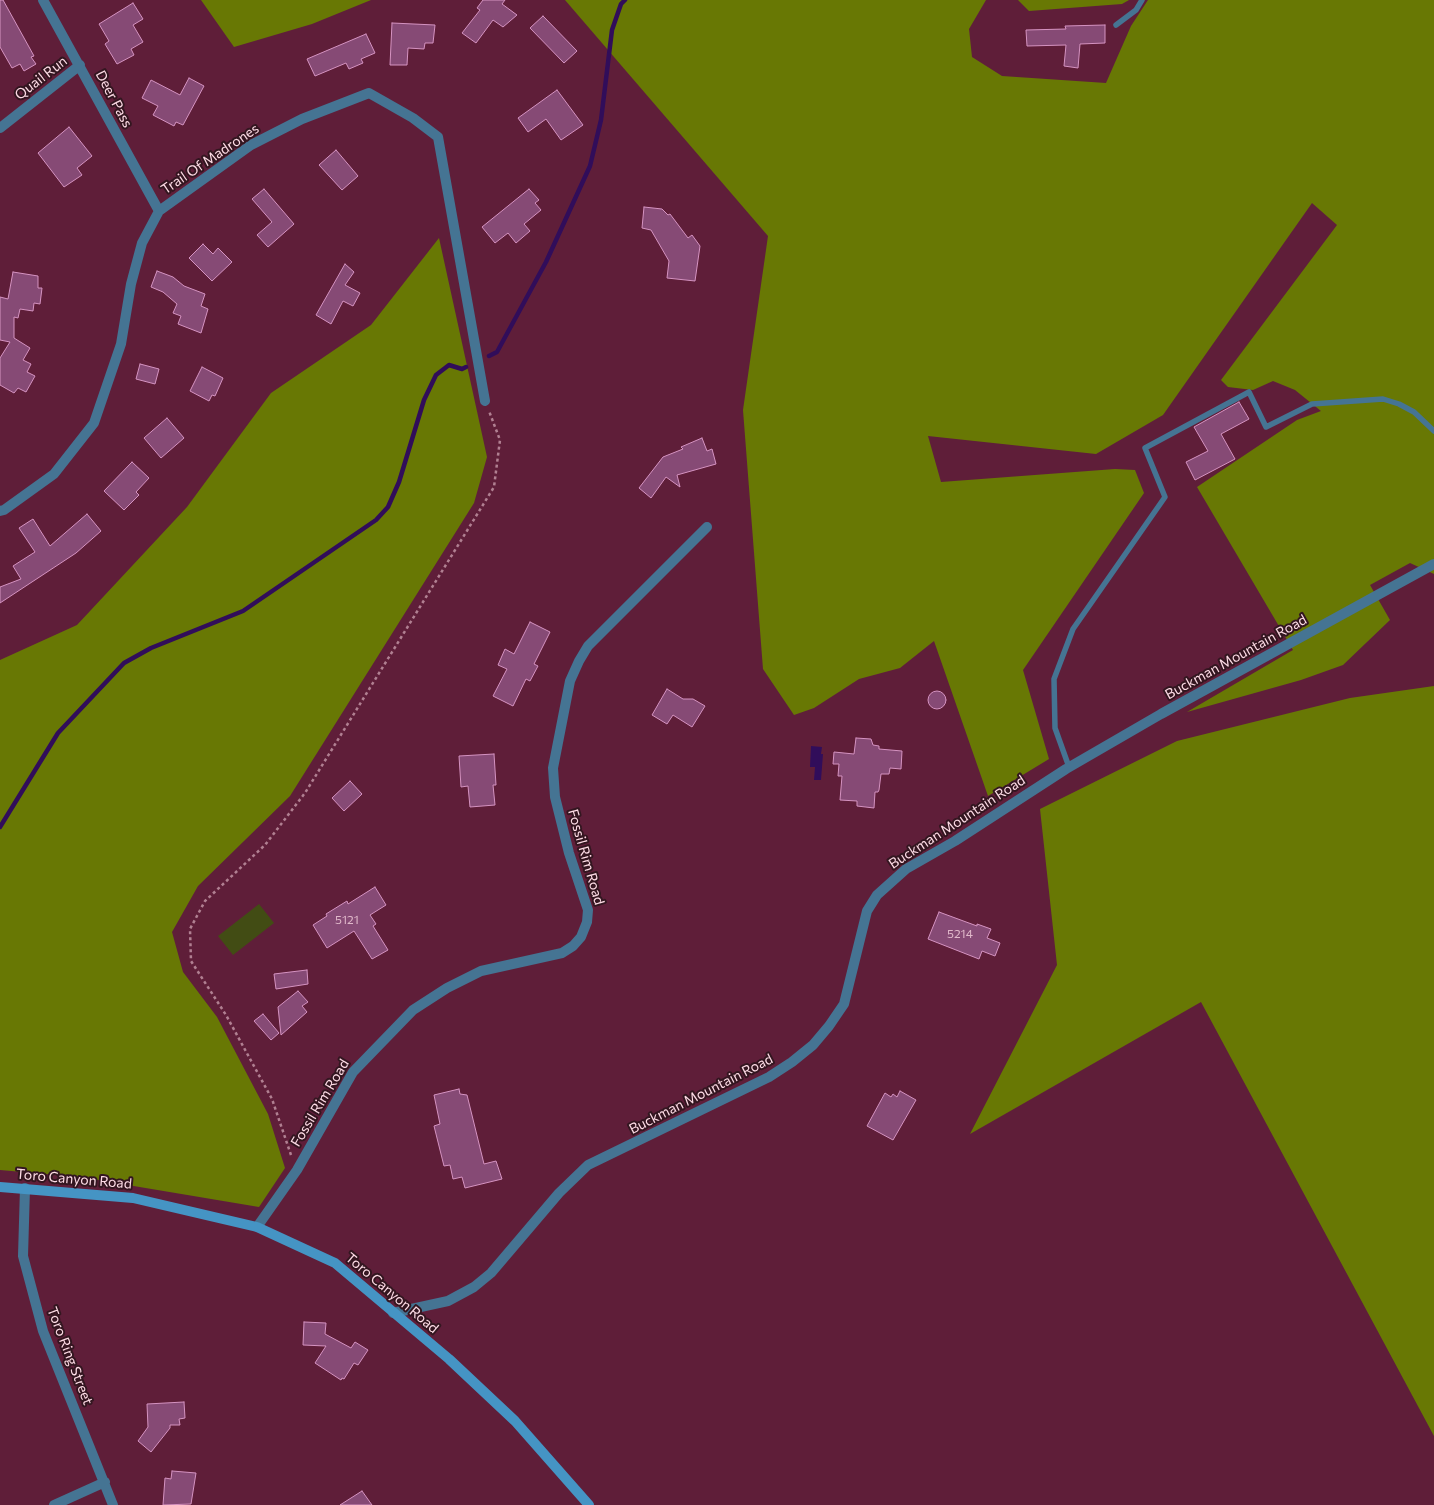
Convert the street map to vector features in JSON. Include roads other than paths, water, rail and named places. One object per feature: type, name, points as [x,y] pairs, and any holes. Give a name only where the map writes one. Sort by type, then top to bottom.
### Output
[{"type":"street","name":"Deer Pass","points":[[43,0],[159,211]]},
{"type":"street","name":"Quail Run","points":[[0,128],[80,65]]},
{"type":"street","name":"Trail Of Madrones","points":[[0,511],[4,510],[54,474],[94,423],[121,344],[131,284],[142,243],[159,211],[251,145],[302,118],[369,93],[413,118],[438,138],[485,402]]},
{"type":"street","name":"Fossil Rim Road","points":[[256,1227],[297,1170],[353,1072],[413,1010],[447,988],[481,972],[562,953],[573,946],[581,937],[587,922],[588,910],[567,846],[555,797],[553,768],[570,681],[588,646],[707,527]]},
{"type":"street","name":"Buckman Mountain Road","points":[[393,1313],[448,1301],[474,1287],[491,1273],[559,1193],[588,1165],[769,1077],[792,1062],[813,1045],[829,1026],[844,1004],[864,919],[877,895],[906,869],[955,841],[1069,767],[1160,714],[1434,564]]},
{"type":"street","name":"Toro Canyon Road","points":[[0,1187],[133,1198],[256,1227],[334,1263],[449,1359],[515,1421],[589,1505]]},
{"type":"street","name":"Toro Ring Street","points":[[25,1188],[23,1256],[43,1331],[113,1505]]},
{"type":"street","points":[[54,1505],[105,1482]]},
{"type":"lane","points":[[1116,25],[1136,10],[1142,0]]},
{"type":"lane","points":[[1069,767],[1055,728],[1054,679],[1073,629],[1165,497],[1145,448],[1249,392],[1266,427],[1312,404],[1384,399],[1399,404],[1414,412],[1434,431]]},
{"type":"waterway","points":[[489,356],[497,352],[546,262],[590,166],[601,120],[612,30],[621,4],[625,0]]},
{"type":"waterway","points":[[0,827],[58,733],[124,663],[151,648],[243,611],[376,520],[388,507],[399,482],[424,400],[436,375],[449,365],[462,369],[466,367]]}]
